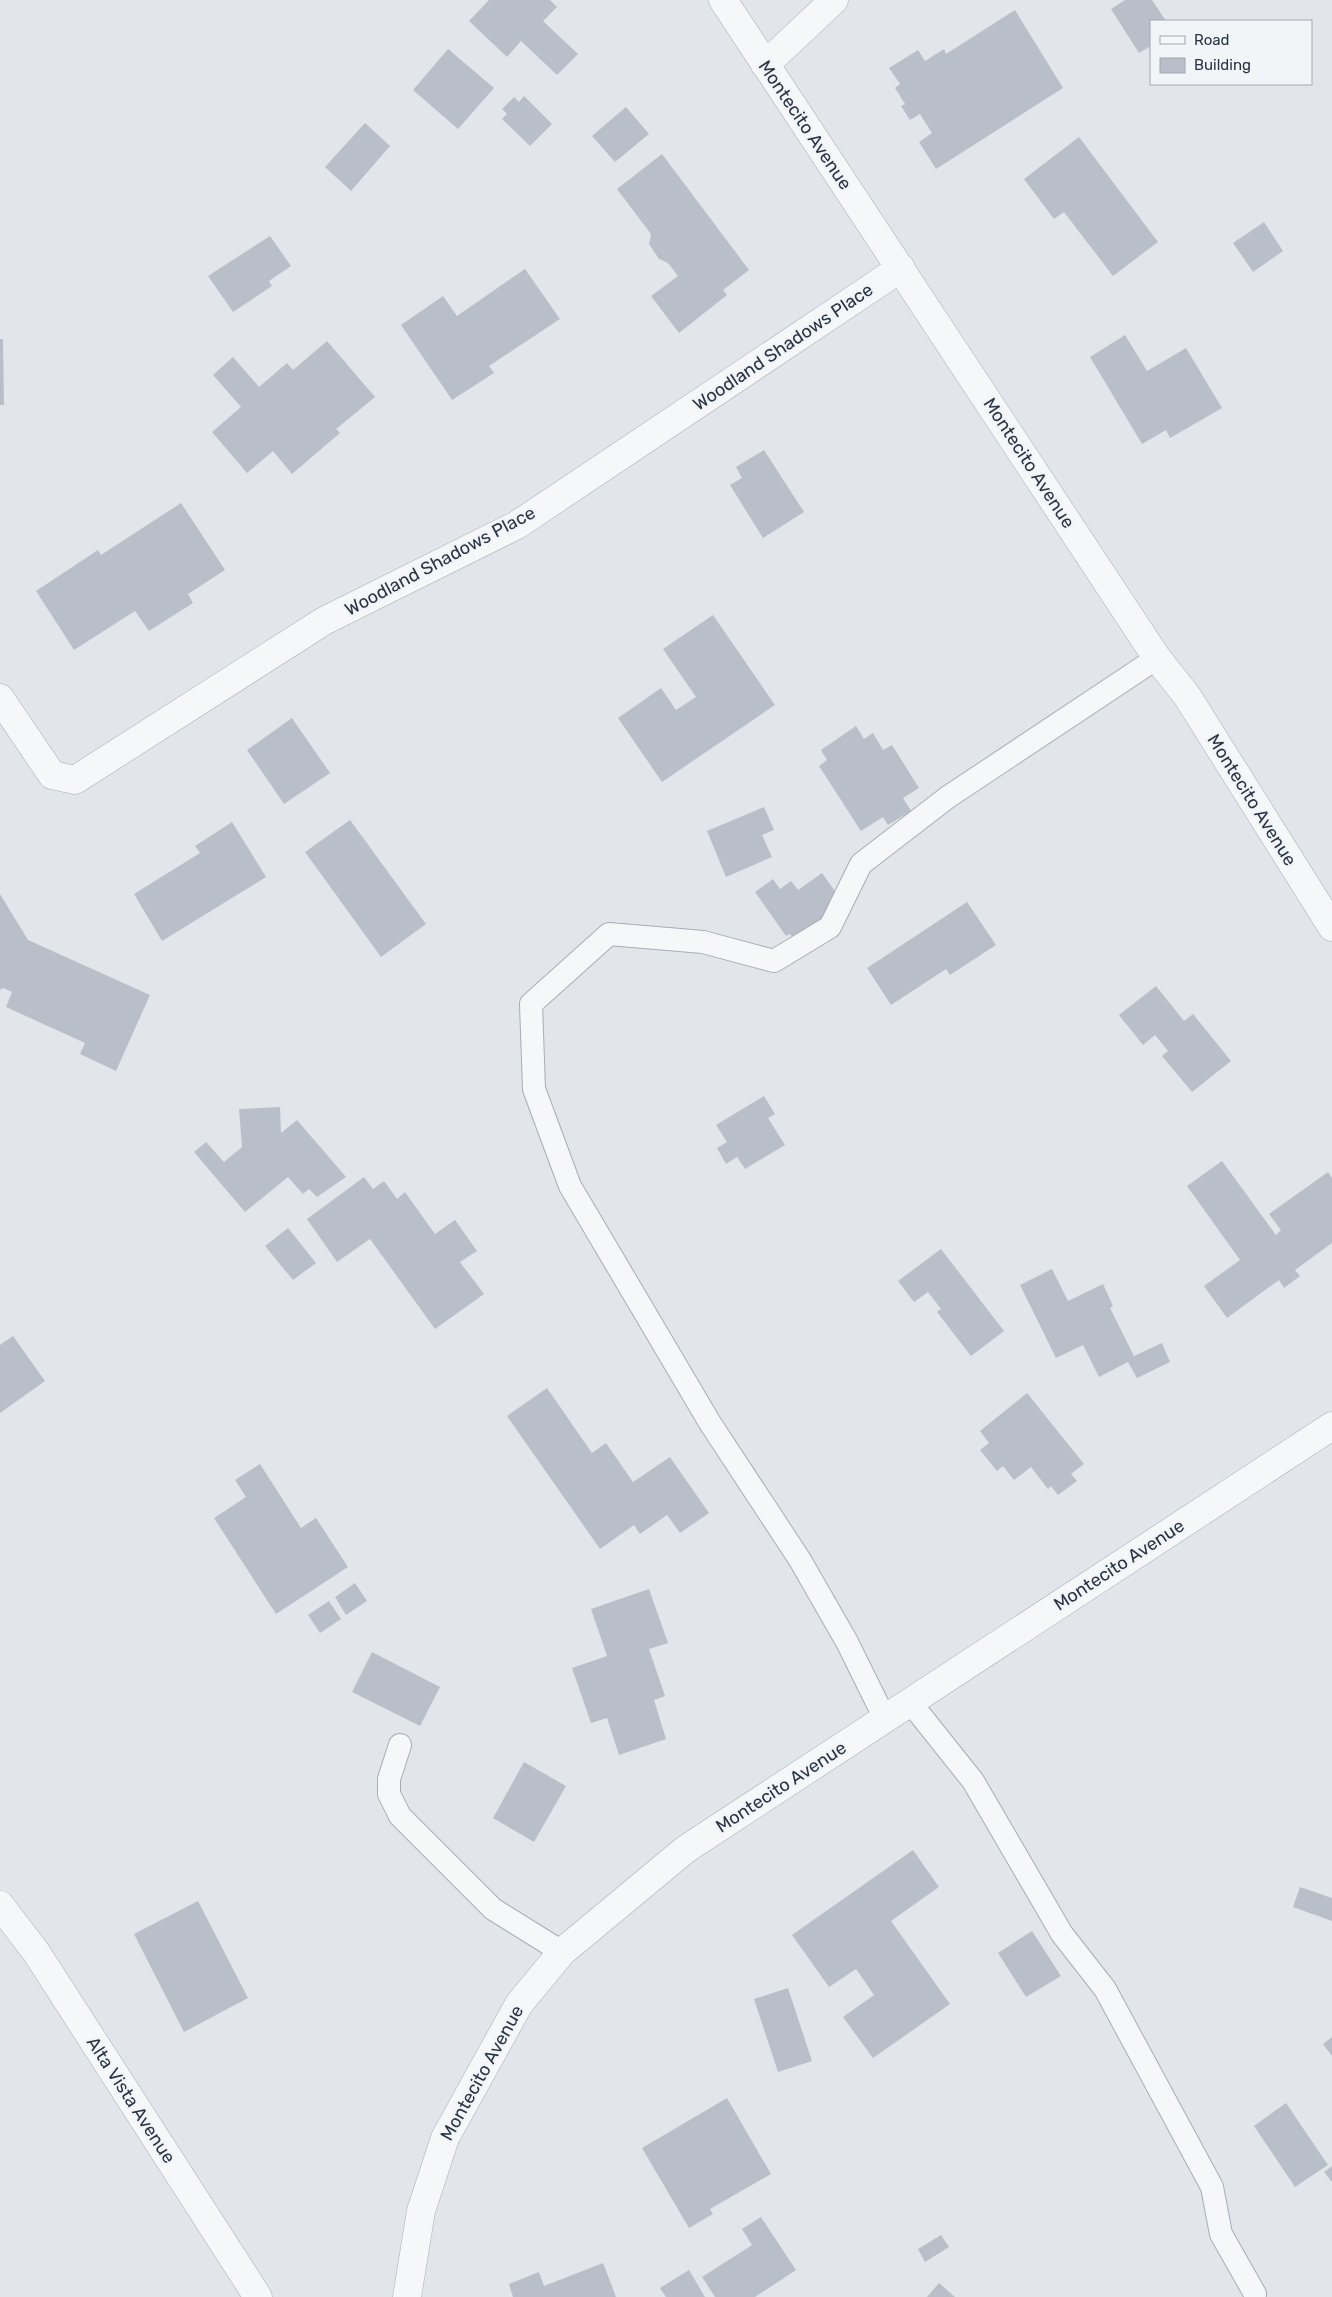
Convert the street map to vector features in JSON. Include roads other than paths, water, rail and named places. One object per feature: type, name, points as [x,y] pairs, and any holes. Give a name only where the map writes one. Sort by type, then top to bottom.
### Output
[{"type":"street","name":"Montecito Avenue","points":[[723,0],[1157,658],[1187,696],[1332,927]]},
{"type":"street","points":[[765,65],[834,0]]},
{"type":"street","name":"Woodland Shadows Place","points":[[0,698],[52,775],[75,780],[324,622],[517,525],[901,268]]},
{"type":"street","name":"Montecito Avenue","points":[[407,2297],[421,2211],[445,2138],[519,2004],[562,1952],[686,1849],[1332,1426]]},
{"type":"street","name":"Alta Vista Avenue","points":[[0,1905],[36,1952],[258,2297]]},
{"type":"lane","points":[[885,1719],[847,1642],[800,1560],[710,1423],[570,1186],[534,1089],[532,1004],[609,934],[703,942],[774,961],[830,927],[861,864],[948,796],[1157,658]]},
{"type":"lane","points":[[910,1702],[972,1782],[1062,1934],[1105,1989],[1212,2187],[1221,2234],[1255,2294]]},
{"type":"lane","points":[[400,1745],[389,1778],[389,1794],[400,1816],[493,1909],[562,1952]]}]
